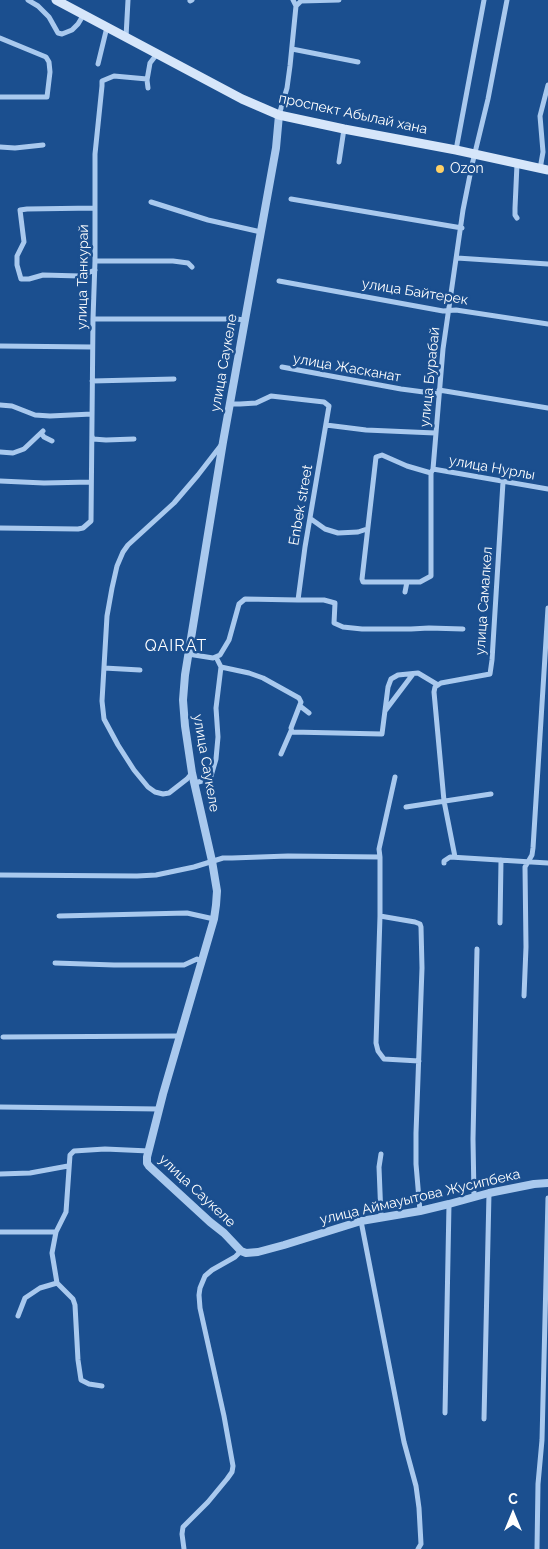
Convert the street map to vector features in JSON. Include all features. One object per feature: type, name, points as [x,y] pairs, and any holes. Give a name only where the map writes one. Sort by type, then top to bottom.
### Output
[{"type":"main road","name":"проспект Абылай хана","points":[[56,0],[242,99],[280,115],[544,169]]},
{"type":"street","points":[[28,0],[38,6],[49,17],[58,33],[62,34],[72,30],[84,14]]},
{"type":"street","points":[[126,37],[128,0]]},
{"type":"street","points":[[280,115],[287,88],[292,49],[296,6],[293,0]]},
{"type":"street","points":[[296,6],[301,2],[339,0]]},
{"type":"street","points":[[456,150],[484,0]]},
{"type":"street","name":"улица Бурабай","points":[[407,582],[420,582],[431,576],[432,471],[448,311],[466,196],[492,80],[507,0]]},
{"type":"street","points":[[98,64],[107,27]]},
{"type":"street","points":[[0,38],[46,57],[49,62],[50,72],[47,97],[0,97]]},
{"type":"street","points":[[292,49],[358,62]]},
{"type":"street","points":[[148,88],[147,79],[150,63],[157,53]]},
{"type":"street","name":"улица Танкурай","points":[[0,528],[78,529],[83,528],[91,521],[95,154],[102,81],[114,76],[147,79]]},
{"type":"street","points":[[544,169],[540,116],[548,85]]},
{"type":"street","name":"улица Саукеле","points":[[241,1251],[224,1233],[148,1166],[147,1162],[180,1036],[214,919],[217,891],[192,773],[185,726],[183,700],[185,675],[223,442],[276,148],[280,115]]},
{"type":"street","points":[[340,162],[344,129]]},
{"type":"street","points":[[0,147],[15,148],[43,145]]},
{"type":"street","points":[[517,218],[515,215],[515,202],[518,164]]},
{"type":"street","points":[[291,199],[462,228]]},
{"type":"street","points":[[151,202],[208,220],[261,232]]},
{"type":"street","points":[[95,208],[20,210],[24,242],[17,256],[17,265],[21,279],[43,275],[80,276],[95,270]]},
{"type":"street","points":[[457,258],[548,264]]},
{"type":"street","points":[[95,261],[173,261],[188,263],[192,267]]},
{"type":"street","name":"улица Байтерек","points":[[279,281],[448,311],[456,310],[548,324]]},
{"type":"street","points":[[93,319],[245,320]]},
{"type":"street","points":[[0,346],[92,347]]},
{"type":"street","name":"улица Жасканат","points":[[282,367],[408,390],[439,392],[548,408]]},
{"type":"street","points":[[92,380],[174,379]]},
{"type":"street","name":"Enbek street","points":[[230,404],[256,403],[271,396],[324,402],[329,406],[298,600]]},
{"type":"street","points":[[0,404],[12,406],[36,415],[92,414]]},
{"type":"street","points":[[326,426],[435,433]]},
{"type":"street","points":[[0,452],[13,453],[24,449],[42,432],[44,437],[52,441]]},
{"type":"street","points":[[92,436],[93,439],[106,440],[134,439]]},
{"type":"street","points":[[192,773],[176,789],[169,793],[155,792],[144,781],[118,745],[104,719],[102,701],[107,616],[117,566],[123,552],[128,545],[174,503],[223,442]]},
{"type":"street","name":"улица Нурлы","points":[[367,529],[376,457],[382,455],[407,466],[548,489]]},
{"type":"street","points":[[0,481],[44,483],[91,482]]},
{"type":"street","name":"улица Самалкел","points":[[438,685],[490,674],[503,482]]},
{"type":"street","points":[[310,519],[325,529],[338,533],[358,532],[367,529],[362,580],[367,582],[407,582],[405,592]]},
{"type":"street","points":[[188,654],[216,657],[223,652],[229,640],[238,604],[245,599],[324,600],[335,603],[334,623],[344,627],[362,629],[463,629]]},
{"type":"street","points":[[524,996],[526,947],[525,867],[532,855],[534,840],[548,608]]},
{"type":"street","points":[[195,783],[209,779],[216,759],[218,737],[216,708],[221,667],[216,657]]},
{"type":"street","points":[[221,667],[263,678],[299,698],[301,701],[300,706],[281,754]]},
{"type":"street","points":[[104,668],[140,670]]},
{"type":"street","points":[[385,711],[414,673]]},
{"type":"street","points":[[291,731],[382,734],[388,687],[391,679],[398,675],[418,673],[438,685],[434,692],[444,801],[455,857]]},
{"type":"street","points":[[300,706],[308,713]]},
{"type":"street","points":[[395,778],[378,849],[380,857],[380,916],[376,1042],[378,1051],[384,1059],[419,1061]]},
{"type":"street","points":[[406,807],[491,794]]},
{"type":"street","points":[[0,875],[137,876],[156,875],[232,858],[288,856],[380,857]]},
{"type":"street","points":[[444,863],[447,858],[455,857],[548,863]]},
{"type":"street","points":[[500,860],[500,923]]},
{"type":"street","points":[[59,916],[187,914],[214,919]]},
{"type":"street","points":[[380,916],[415,922],[420,924],[421,927],[422,968],[416,1164],[420,1211]]},
{"type":"street","points":[[474,1197],[473,1148],[477,949]]},
{"type":"street","points":[[55,962],[174,966],[184,965],[197,959],[201,961]]},
{"type":"street","points":[[3,1037],[180,1036]]},
{"type":"street","points":[[0,1107],[160,1110]]},
{"type":"street","points":[[102,1386],[89,1384],[81,1380],[75,1305],[73,1299],[56,1283],[52,1253],[56,1232],[66,1212],[70,1155],[77,1151],[104,1149],[149,1151]]},
{"type":"street","points":[[381,1154],[379,1167],[381,1217]]},
{"type":"street","points":[[0,1174],[30,1173],[68,1166]]},
{"type":"street","name":"улица Аймауытова Жусипбека","points":[[241,1251],[246,1253],[258,1252],[361,1221],[420,1211],[488,1193],[548,1183]]},
{"type":"street","points":[[484,1419],[488,1193]]},
{"type":"street","points":[[538,1549],[538,1484],[542,1440],[548,1198]]},
{"type":"street","points":[[445,1413],[449,1204]]},
{"type":"street","points":[[361,1221],[404,1442],[417,1494],[421,1544],[418,1549]]},
{"type":"street","points":[[0,1232],[56,1232]]},
{"type":"street","points":[[184,1549],[183,1527],[228,1479],[233,1466],[200,1308],[200,1288],[205,1276],[235,1257],[241,1251]]},
{"type":"street","points":[[18,1316],[25,1298],[40,1288],[56,1283]]},
{"type":"place","name":"Ozon","points":[[440,169]]},
{"type":"district","name":"QAIRAT","points":[[176,646]]}]
